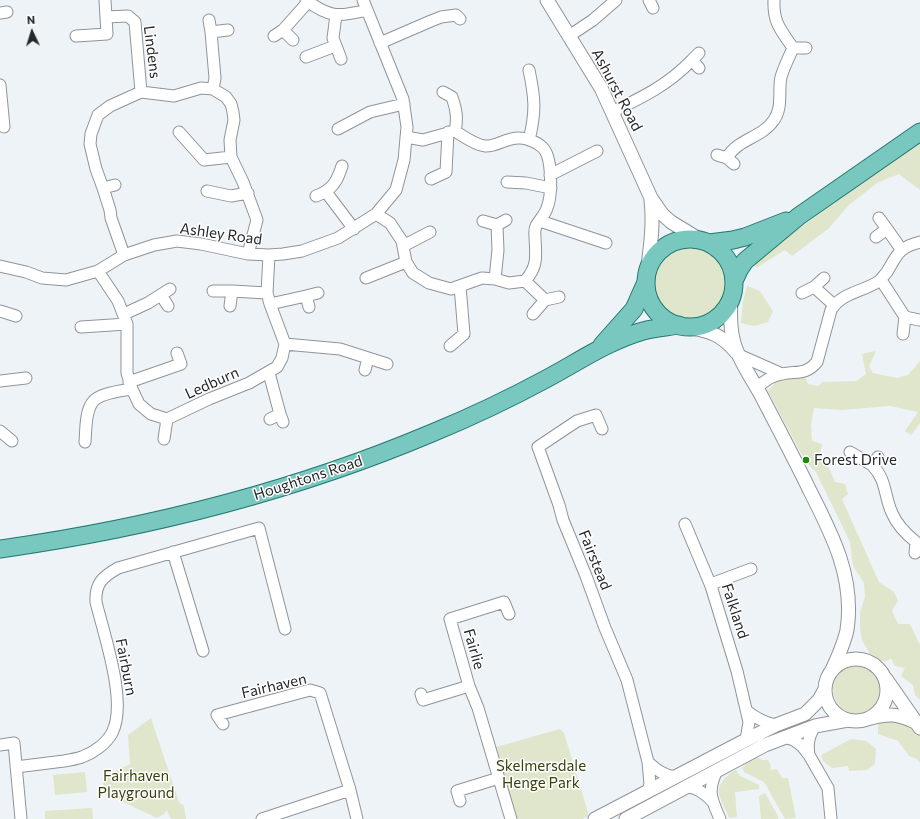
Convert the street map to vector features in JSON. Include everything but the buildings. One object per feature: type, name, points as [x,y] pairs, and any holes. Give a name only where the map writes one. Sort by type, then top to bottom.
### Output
[{"type":"main road","points":[[799,216],[745,237],[733,240],[706,242],[691,239],[668,245],[658,253],[651,262],[647,278],[648,297],[655,309],[666,319],[684,326],[699,326],[712,321],[724,311],[731,298],[734,281],[745,261],[799,216],[920,132]]},
{"type":"main road","points":[[706,242],[719,250],[727,259],[732,269],[734,281]]},
{"type":"main road","name":"Houghtons Road","points":[[598,350],[634,309],[647,278]]},
{"type":"main road","name":"Houghtons Road","points":[[0,549],[39,544],[148,523],[209,509],[293,484],[349,465],[472,416],[546,380],[598,350],[644,331],[684,326]]},
{"type":"street","points":[[76,36],[107,34],[105,0]]},
{"type":"street","name":"Ashurst Road","points":[[547,0],[601,88],[651,198],[662,214],[670,222],[706,242]]},
{"type":"street","points":[[569,36],[593,20],[616,0]]},
{"type":"street","points":[[774,0],[776,20],[793,48]]},
{"type":"street","points":[[293,40],[278,33],[307,1],[318,9],[336,15],[348,15],[365,5]]},
{"type":"street","name":"Ashley Road","points":[[0,266],[26,272],[42,278],[66,280],[98,271],[124,255],[154,245],[177,241],[201,244],[248,254],[268,255],[302,251],[338,238],[376,214],[396,190],[404,160],[407,127],[403,100],[365,5]]},
{"type":"street","points":[[336,15],[333,38],[341,59]]},
{"type":"street","points":[[380,43],[441,17],[456,15],[460,19]]},
{"type":"street","name":"Lindens","points":[[106,17],[128,16],[135,22],[141,92]]},
{"type":"street","points":[[228,30],[210,26],[215,78],[213,89],[226,98],[233,112],[234,120],[230,140],[231,158],[248,193],[257,220],[248,254]]},
{"type":"street","points":[[306,57],[335,46]]},
{"type":"street","points":[[793,48],[806,48]]},
{"type":"street","points":[[726,159],[738,145],[762,132],[775,119],[780,105],[782,74],[793,48]]},
{"type":"street","points":[[612,112],[657,89],[697,60]]},
{"type":"street","points":[[529,70],[534,94],[535,110],[534,122],[529,140]]},
{"type":"street","name":"Lindens","points":[[124,255],[111,218],[110,210],[96,169],[90,144],[91,134],[98,115],[110,106],[141,92],[174,96],[201,88],[213,89]]},
{"type":"street","points":[[0,92],[4,127]]},
{"type":"street","points":[[431,179],[446,172],[452,132],[458,121],[452,93]]},
{"type":"street","points":[[338,129],[370,112],[404,104]]},
{"type":"street","points":[[179,132],[204,160],[231,158]]},
{"type":"street","points":[[376,214],[390,223],[402,242],[406,262],[413,273],[429,282],[451,289],[482,278],[495,279],[509,283],[525,281],[532,272],[536,262],[535,228],[547,208],[551,188],[550,162],[543,147],[522,138],[508,138],[493,146],[484,146],[452,132],[423,140],[406,137]]},
{"type":"street","points":[[550,175],[597,151]]},
{"type":"street","points":[[342,166],[338,178],[321,194],[354,229]]},
{"type":"street","points":[[507,182],[526,183],[551,188]]},
{"type":"street","points":[[103,188],[115,185]]},
{"type":"street","points":[[207,190],[231,196],[248,193]]},
{"type":"street","name":"Ashurst Road","points":[[647,278],[653,215],[651,198]]},
{"type":"street","points":[[879,218],[901,249]]},
{"type":"street","points":[[483,221],[501,222],[495,279]]},
{"type":"street","points":[[540,221],[606,243]]},
{"type":"street","points":[[876,237],[887,229]]},
{"type":"street","points":[[403,246],[433,231]]},
{"type":"street","points":[[757,388],[770,378],[782,374],[804,372],[812,368],[817,362],[831,310],[834,305],[842,298],[868,288],[881,280],[894,257],[901,249],[910,244],[920,242]]},
{"type":"street","points":[[268,255],[267,293],[285,344],[340,349],[387,364]]},
{"type":"street","points":[[366,278],[380,278],[406,262]]},
{"type":"street","points":[[98,271],[118,301],[126,319],[127,373],[130,385],[139,404],[151,414],[167,419],[164,439]]},
{"type":"street","points":[[802,293],[814,287],[824,278]]},
{"type":"street","points":[[881,280],[905,317],[903,334]]},
{"type":"street","points":[[525,281],[545,300]]},
{"type":"street","points":[[450,346],[464,334],[460,286]]},
{"type":"street","points":[[814,287],[834,305]]},
{"type":"street","points":[[213,290],[267,293]]},
{"type":"street","points":[[81,327],[126,319],[166,292],[168,306]]},
{"type":"street","points":[[230,306],[232,292]]},
{"type":"street","points":[[270,304],[318,293]]},
{"type":"street","points":[[306,296],[309,307]]},
{"type":"street","points":[[533,314],[545,300],[559,297]]},
{"type":"street","points":[[731,298],[731,328],[734,343],[739,355],[821,512],[844,567],[848,602],[846,631],[841,650],[827,679],[825,689],[826,699],[831,709],[839,716],[848,720]]},
{"type":"street","points":[[0,311],[16,316]]},
{"type":"street","points":[[905,317],[919,320]]},
{"type":"street","points":[[684,326],[708,331],[717,335],[727,341],[739,355],[782,374]]},
{"type":"street","name":"Ledburn","points":[[167,419],[209,399],[249,383],[277,367],[282,358],[285,344]]},
{"type":"street","name":"Ledburn","points":[[85,442],[88,413],[92,402],[102,395],[181,364],[177,353]]},
{"type":"street","points":[[365,370],[368,358]]},
{"type":"street","points":[[269,372],[278,418]]},
{"type":"street","points":[[0,381],[26,378]]},
{"type":"street","name":"Fairstead","points":[[602,430],[596,415],[577,422],[538,447],[563,520],[627,680],[648,762],[650,784],[648,791]]},
{"type":"street","points":[[0,431],[12,441]]},
{"type":"street","points":[[850,452],[875,461],[882,478],[889,506],[896,520],[905,532],[918,542],[915,553]]},
{"type":"street","name":"Falkland","points":[[685,524],[711,584],[726,633],[747,711],[749,727],[746,740]]},
{"type":"street","name":"Fairburn","points":[[16,767],[81,758],[100,747],[112,733],[117,715],[118,698],[114,670],[96,602],[96,592],[98,586],[106,575],[118,568],[259,528],[285,629]]},
{"type":"street","points":[[172,552],[203,650]]},
{"type":"street","points":[[711,584],[751,569]]},
{"type":"street","name":"Fairlie","points":[[509,614],[504,602],[450,619],[469,686],[478,708],[511,819]]},
{"type":"street","points":[[846,631],[854,653],[859,659]]},
{"type":"street","points":[[832,670],[840,663],[849,659],[870,661],[878,668],[918,725]]},
{"type":"street","points":[[869,718],[878,712],[884,704],[887,695],[887,685],[884,676]]},
{"type":"street","name":"Fairlie","points":[[421,694],[423,700],[469,686]]},
{"type":"street","points":[[595,819],[776,725],[805,714],[819,700],[825,689]]},
{"type":"street","name":"Fairhaven","points":[[223,724],[216,715],[310,690],[320,692],[350,790],[357,819]]},
{"type":"street","points":[[747,711],[756,718],[776,725]]},
{"type":"street","points":[[626,819],[765,745],[784,736],[815,726],[848,720],[859,721],[883,714],[894,714],[904,717],[918,725]]},
{"type":"street","points":[[809,755],[807,745],[808,737],[815,726]]},
{"type":"street","points":[[784,736],[794,740],[802,746],[809,755],[828,788],[831,819]]},
{"type":"street","points":[[0,745],[14,744],[21,819]]},
{"type":"street","points":[[648,762],[659,773],[666,776],[675,777]]},
{"type":"street","points":[[717,770],[711,783],[710,791],[720,819]]},
{"type":"street","points":[[460,801],[457,791],[499,778]]},
{"type":"street","points":[[686,786],[698,789],[706,794],[713,802]]},
{"type":"street","points":[[262,819],[350,790]]},
{"type":"green space","points":[[920,140],[920,190],[899,174],[877,183],[849,205],[828,229],[792,256],[785,250],[756,268],[755,261]]},
{"type":"green space","points":[[691,243],[706,246],[718,255],[727,267],[730,282],[727,297],[718,309],[706,318],[691,321],[676,318],[664,309],[655,297],[652,282],[655,267],[664,255],[676,246]]},
{"type":"green space","points":[[747,286],[760,291],[773,311],[768,322],[754,326],[741,323],[743,302]]},
{"type":"green space","points":[[876,351],[869,366],[873,373],[897,378],[908,375],[920,361],[920,423],[911,435],[905,431],[918,412],[890,406],[842,410],[814,408],[811,424],[812,441],[822,444],[820,454],[830,470],[835,482],[845,484],[848,494],[842,499],[879,582],[894,592],[898,601],[892,611],[898,624],[910,624],[920,645],[920,700],[915,695],[913,685],[901,676],[905,668],[895,666],[891,658],[887,661],[880,661],[870,654],[862,640],[860,629],[860,612],[865,597],[864,583],[853,566],[850,542],[816,472],[805,461],[768,391],[776,382],[804,374],[808,384],[818,386],[823,382],[856,381],[866,374],[862,354]]},
{"type":"green space","points":[[853,664],[863,664],[876,671],[883,684],[883,694],[876,707],[863,714],[853,714],[844,710],[837,703],[833,694],[833,684],[837,675],[844,668]]},
{"type":"green space","name":"Fairhaven Playground","points":[[151,718],[179,802],[184,806],[186,819],[172,819],[167,810],[164,814],[157,818],[104,793],[103,777],[130,764],[128,735]]},
{"type":"green space","points":[[902,719],[920,733],[920,763],[917,759],[909,756],[898,741],[878,734],[878,720]]},
{"type":"green space","name":"Skelmersdale Henge Park","points":[[560,729],[564,733],[589,816],[582,819],[517,819],[496,747]]},
{"type":"green space","points":[[851,739],[866,741],[876,749],[875,764],[867,770],[849,771],[848,766],[832,768],[823,761],[821,755]]},
{"type":"green space","points":[[757,757],[762,760],[768,760],[771,766],[770,770],[777,769],[782,778],[788,778],[796,818],[785,819],[764,782],[744,772],[742,768],[747,762]]},
{"type":"green space","points":[[736,770],[740,776],[759,785],[759,789],[735,792],[737,817],[729,818],[720,796],[719,789],[724,779]]},
{"type":"green space","points":[[85,772],[87,792],[55,795],[53,775]]},
{"type":"green space","points":[[765,793],[778,816],[778,819],[761,819],[759,796]]},
{"type":"green space","points":[[92,808],[93,819],[45,819],[45,811]]},
{"type":"place","name":"Forest Drive","points":[[806,460]]}]
